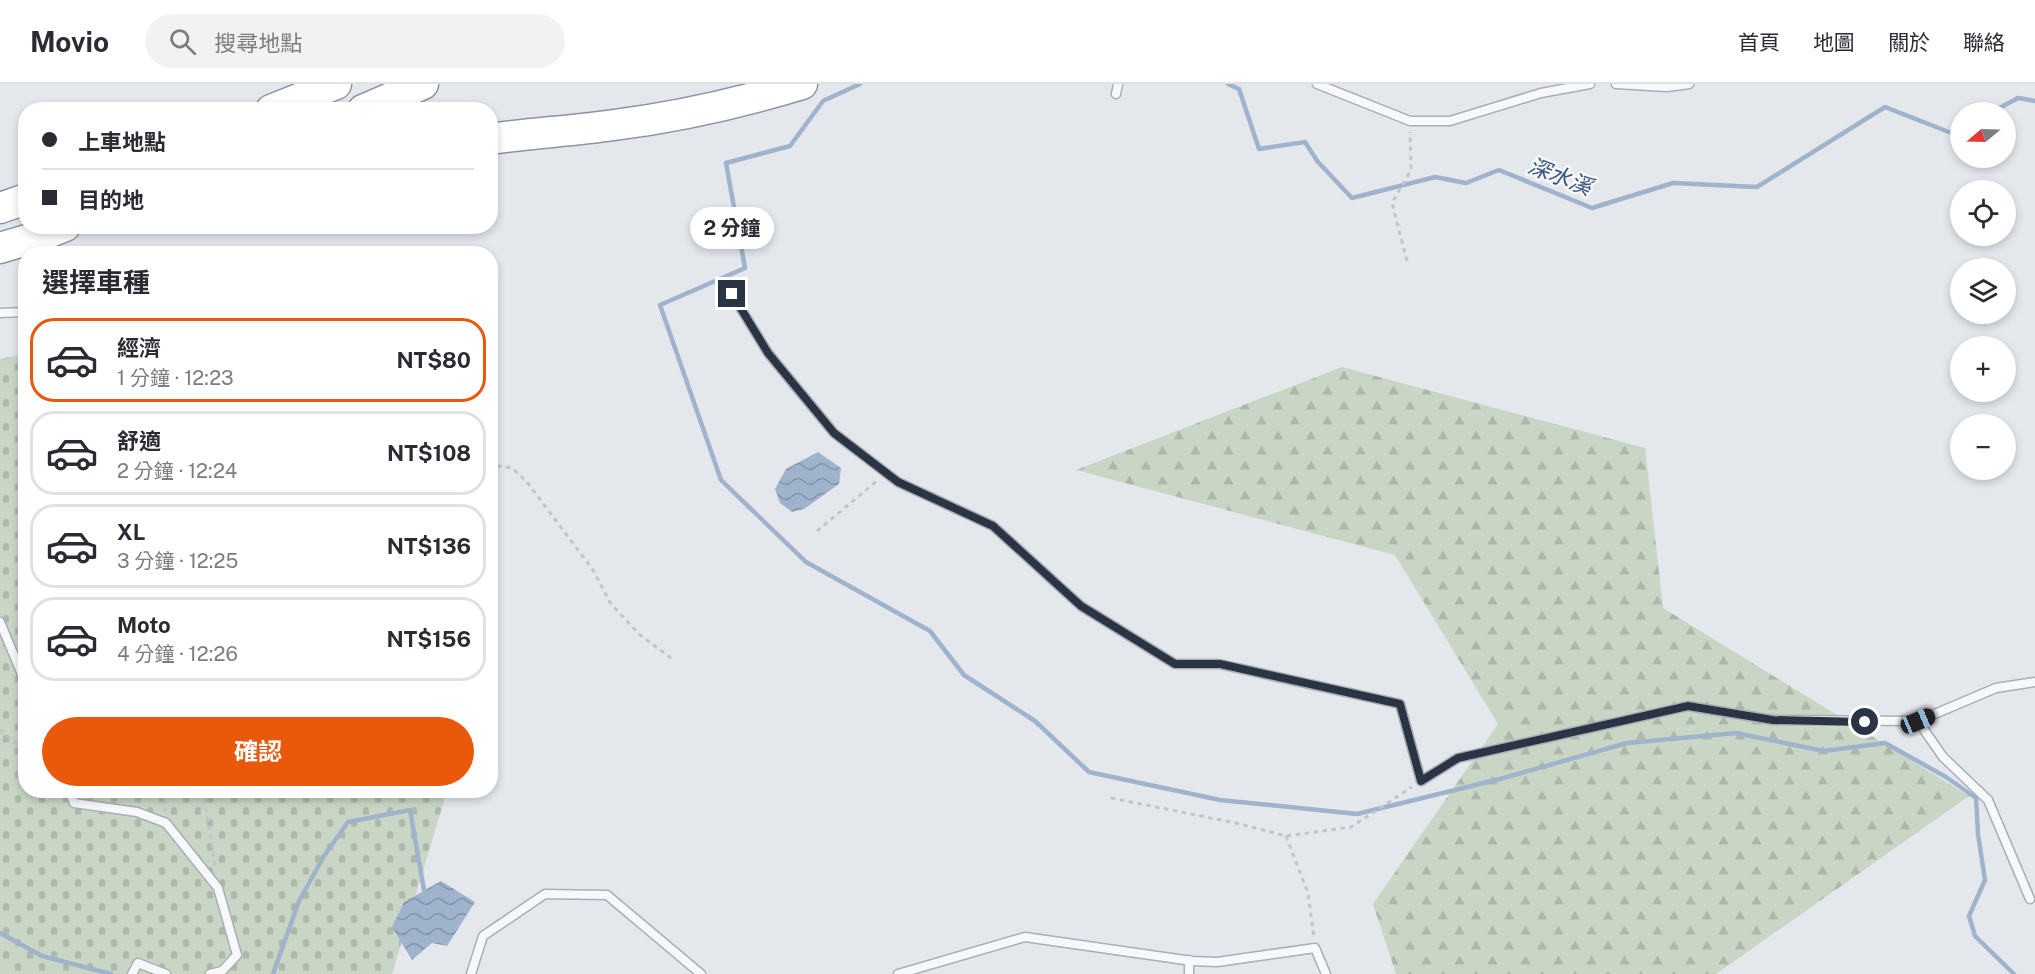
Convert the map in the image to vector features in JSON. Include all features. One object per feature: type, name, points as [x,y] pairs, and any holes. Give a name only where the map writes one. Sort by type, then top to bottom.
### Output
[{"type":"highway","points":[[291,102],[336,84]]},
{"type":"highway","points":[[381,102],[423,84]]},
{"type":"highway","points":[[498,139],[698,112],[757,98],[802,84]]},
{"type":"highway","points":[[0,208],[18,202]]},
{"type":"highway","points":[[0,248],[43,234]]},
{"type":"lane","points":[[1116,94],[1118,84]]},
{"type":"lane","points":[[1317,84],[1410,122],[1450,121],[1541,93],[1590,84]]},
{"type":"lane","points":[[1616,84],[1667,87],[1689,84]]},
{"type":"lane","points":[[732,294],[768,353],[834,433],[898,482],[993,526],[1081,606],[1175,664],[1220,664],[1400,704],[1421,781],[1458,758],[1688,706],[1773,720],[1918,721],[1996,688],[2035,682]]},
{"type":"lane","points":[[0,313],[18,312]]},
{"type":"lane","points":[[0,622],[18,665]]},
{"type":"lane","points":[[1918,721],[1943,757],[1988,800],[2030,899]]},
{"type":"lane","points":[[72,798],[74,803],[137,812],[166,823],[218,888],[237,955],[222,971],[210,974]]},
{"type":"lane","points":[[471,974],[483,936],[545,894],[607,896],[701,974]]},
{"type":"lane","points":[[898,974],[1024,937],[1216,962],[1315,948],[1326,974]]},
{"type":"lane","points":[[1189,960],[1189,974]]},
{"type":"lane","points":[[132,974],[138,963],[166,974]]},
{"type":"path","points":[[1407,261],[1392,203],[1411,170],[1410,122]]},
{"type":"path","points":[[498,466],[512,468],[527,482],[593,570],[611,604],[640,635],[671,658]]},
{"type":"path","points":[[818,531],[873,483],[887,474]]},
{"type":"path","points":[[0,730],[18,744]]},
{"type":"path","points":[[1111,798],[1236,823],[1286,836],[1351,827],[1421,781]]},
{"type":"path","points":[[165,798],[166,823]]},
{"type":"path","points":[[204,798],[218,888]]},
{"type":"path","points":[[1286,836],[1308,892],[1315,948]]},
{"type":"green space","points":[[18,355],[18,798],[445,798],[392,974],[0,974],[0,359]]},
{"type":"green space","points":[[1342,367],[1645,448],[1663,608],[1969,796],[1716,974],[1396,974],[1373,904],[1498,724],[1395,555],[1076,470]]},
{"type":"water","points":[[818,452],[841,468],[839,484],[804,509],[792,512],[780,503],[775,489],[786,469]]},
{"type":"water","points":[[441,881],[475,902],[447,946],[432,943],[412,960],[392,927],[404,902]]},
{"type":"waterway","points":[[860,84],[823,101],[790,146],[726,163],[745,268],[660,305],[721,480],[806,562],[930,631],[964,675],[1035,721],[1089,772],[1220,800],[1357,814],[1500,779],[1627,743],[1736,733],[1824,751],[1885,743],[1946,777],[1976,798],[1978,834],[1985,880],[1969,916],[1975,936],[2014,974]]},
{"type":"waterway","name":"深水溪","points":[[1228,84],[1239,89],[1259,149],[1305,142],[1318,162],[1352,198],[1435,177],[1466,183],[1499,170],[1592,208],[1673,183],[1757,187],[1885,107],[1950,132]]},
{"type":"waterway","name":"深水溪","points":[[2011,102],[2018,98],[2035,101]]},
{"type":"waterway","points":[[273,974],[299,901],[324,856],[348,822],[410,810],[424,890]]},
{"type":"waterway","points":[[0,933],[42,956],[111,974]]},
{"type":"route","points":[[732,294],[768,353],[834,433],[898,482],[993,526],[1081,606],[1175,664],[1220,664],[1400,704],[1421,781],[1458,758],[1688,706],[1773,720],[1865,722]]}]
